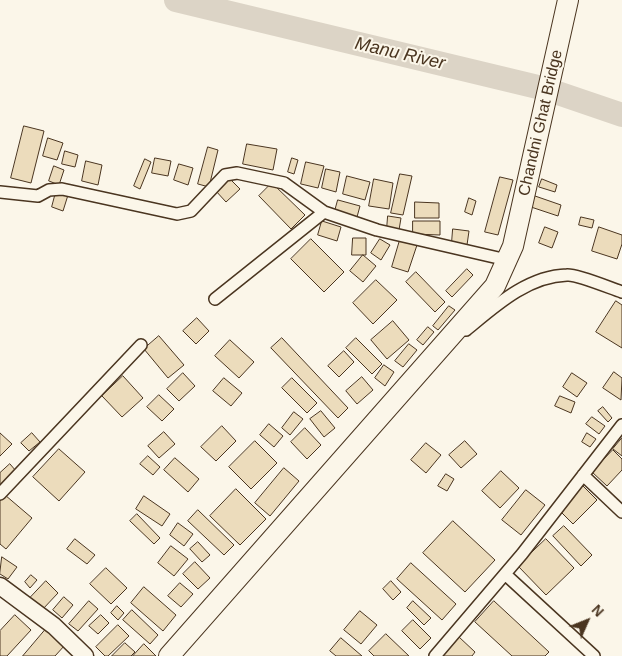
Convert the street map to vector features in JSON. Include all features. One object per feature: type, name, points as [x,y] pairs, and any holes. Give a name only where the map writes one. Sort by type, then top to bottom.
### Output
[{"type":"highway","name":"Chandni Ghat Bridge","points":[[169,656],[495,286],[510,253],[568,0]]},
{"type":"main road","points":[[0,586],[54,626],[85,656]]},
{"type":"street","points":[[0,192],[38,196],[49,190],[62,189],[177,214],[191,211],[225,175],[237,173],[284,183],[324,212],[377,230],[510,253]]},
{"type":"street","points":[[215,299],[324,212]]},
{"type":"street","points":[[430,360],[507,296],[542,281],[568,274],[622,292]]},
{"type":"street","points":[[0,494],[141,345]]},
{"type":"street","points":[[435,656],[505,574],[622,425]]},
{"type":"street","points":[[583,475],[622,512]]},
{"type":"street","points":[[505,574],[594,656]]},
{"type":"building","points":[[24,126],[44,131],[31,183],[11,178]]},
{"type":"building","points":[[48,138],[63,143],[57,160],[43,156]]},
{"type":"building","points":[[247,144],[277,149],[273,170],[243,164]]},
{"type":"building","points":[[208,147],[218,150],[209,187],[198,184]]},
{"type":"building","points":[[65,151],[78,155],[75,167],[62,164]]},
{"type":"building","points":[[155,158],[171,161],[168,176],[152,173]]},
{"type":"building","points":[[292,158],[298,160],[294,174],[288,172]]},
{"type":"building","points":[[145,159],[151,162],[140,189],[134,186]]},
{"type":"building","points":[[86,161],[102,165],[98,185],[82,181]]},
{"type":"building","points":[[306,162],[324,166],[318,188],[301,184]]},
{"type":"building","points":[[179,164],[193,168],[188,185],[174,180]]},
{"type":"building","points":[[54,166],[64,170],[59,185],[49,181]]},
{"type":"building","points":[[326,169],[340,172],[336,192],[322,188]]},
{"type":"building","points":[[400,174],[412,176],[403,215],[391,213]]},
{"type":"building","points":[[347,176],[370,182],[365,200],[343,194]]},
{"type":"building","points":[[228,177],[240,189],[226,202],[215,190]]},
{"type":"building","points":[[500,177],[513,180],[498,235],[485,232]]},
{"type":"building","points":[[374,179],[393,183],[389,209],[369,206]]},
{"type":"building","points":[[542,179],[557,185],[555,192],[539,187]]},
{"type":"building","points":[[272,183],[305,215],[291,229],[259,196]]},
{"type":"building","points":[[56,192],[68,195],[63,211],[52,207]]},
{"type":"building","points":[[535,196],[561,205],[558,216],[531,207]]},
{"type":"building","points":[[469,198],[476,201],[472,215],[465,212]]},
{"type":"building","points":[[338,200],[360,206],[357,217],[335,211]]},
{"type":"building","points":[[415,202],[439,203],[439,218],[415,218]]},
{"type":"building","points":[[388,216],[401,218],[399,230],[387,229]]},
{"type":"building","points":[[581,217],[594,220],[592,228],[579,225]]},
{"type":"building","points":[[322,221],[341,227],[337,241],[318,235]]},
{"type":"building","points":[[413,221],[440,221],[440,235],[413,234]]},
{"type":"building","points":[[545,227],[558,232],[552,248],[539,243]]},
{"type":"building","points":[[599,227],[622,235],[622,244],[617,259],[592,251]]},
{"type":"building","points":[[453,229],[469,231],[467,245],[452,242]]},
{"type":"building","points":[[353,238],[366,238],[366,255],[352,255]]},
{"type":"building","points":[[311,239],[344,272],[324,292],[291,259]]},
{"type":"building","points":[[380,239],[390,245],[381,260],[371,253]]},
{"type":"building","points":[[400,240],[417,245],[408,272],[392,267]]},
{"type":"building","points":[[363,255],[376,266],[363,282],[350,271]]},
{"type":"building","points":[[467,269],[473,275],[452,297],[446,291]]},
{"type":"building","points":[[416,272],[445,302],[435,312],[406,282]]},
{"type":"building","points":[[376,280],[397,300],[373,324],[353,303]]},
{"type":"building","points":[[616,301],[622,305],[622,348],[596,332]]},
{"type":"building","points":[[449,306],[455,310],[438,330],[433,326]]},
{"type":"building","points":[[197,318],[209,331],[196,344],[183,331]]},
{"type":"building","points":[[393,321],[409,340],[387,359],[371,340]]},
{"type":"building","points":[[428,327],[434,332],[423,345],[417,340]]},
{"type":"building","points":[[159,336],[184,365],[168,378],[144,349]]},
{"type":"building","points":[[282,338],[348,408],[338,418],[271,348]]},
{"type":"building","points":[[356,338],[382,364],[372,374],[346,348]]},
{"type":"building","points":[[230,340],[254,362],[239,378],[215,356]]},
{"type":"building","points":[[409,344],[417,350],[403,367],[395,361]]},
{"type":"building","points":[[344,351],[354,362],[339,377],[328,366]]},
{"type":"building","points":[[384,365],[394,372],[385,386],[375,378]]},
{"type":"building","points":[[614,372],[622,378],[621,400],[603,388]]},
{"type":"building","points":[[183,373],[195,386],[179,401],[167,389]]},
{"type":"building","points":[[572,373],[587,383],[577,397],[563,387]]},
{"type":"building","points":[[123,376],[143,398],[122,417],[102,396]]},
{"type":"building","points":[[362,377],[373,390],[357,404],[346,391]]},
{"type":"building","points":[[224,378],[242,393],[231,406],[213,391]]},
{"type":"building","points":[[292,378],[317,403],[307,413],[282,388]]},
{"type":"building","points":[[159,395],[174,409],[162,421],[147,407]]},
{"type":"building","points":[[560,396],[575,402],[571,413],[555,406]]},
{"type":"building","points":[[603,407],[612,418],[608,422],[598,411]]},
{"type":"building","points":[[321,411],[335,428],[324,437],[310,419]]},
{"type":"building","points":[[294,412],[303,419],[290,435],[282,428]]},
{"type":"building","points":[[592,417],[605,426],[599,434],[586,424]]},
{"type":"building","points":[[269,424],[283,436],[274,447],[260,435]]},
{"type":"building","points":[[222,426],[236,441],[216,461],[201,447]]},
{"type":"building","points":[[305,428],[321,445],[307,459],[291,442]]},
{"type":"building","points":[[164,432],[175,444],[159,458],[148,446]]},
{"type":"building","points":[[0,433],[12,444],[0,456]]},
{"type":"building","points":[[32,433],[40,442],[29,451],[21,443]]},
{"type":"building","points":[[587,433],[596,439],[590,447],[582,442]]},
{"type":"building","points":[[622,438],[622,456],[613,449]]},
{"type":"building","points":[[255,441],[277,463],[251,489],[229,467]]},
{"type":"building","points":[[465,441],[477,454],[461,468],[449,455]]},
{"type":"building","points":[[426,443],[441,455],[426,473],[411,460]]},
{"type":"building","points":[[59,449],[85,472],[59,501],[33,477]]},
{"type":"building","points":[[613,450],[622,459],[622,470],[607,486],[592,472]]},
{"type":"building","points":[[148,456],[160,467],[153,475],[140,464]]},
{"type":"building","points":[[175,458],[199,479],[188,492],[164,470]]},
{"type":"building","points":[[10,464],[16,471],[0,485],[0,473]]},
{"type":"building","points":[[284,468],[299,481],[270,516],[255,503]]},
{"type":"building","points":[[501,471],[519,488],[500,508],[482,491]]},
{"type":"building","points":[[446,474],[454,479],[447,491],[438,486]]},
{"type":"building","points":[[583,486],[597,500],[573,524],[559,510]]},
{"type":"building","points":[[236,489],[266,519],[240,545],[210,516]]},
{"type":"building","points":[[526,490],[545,505],[521,535],[502,520]]},
{"type":"building","points":[[5,495],[32,518],[6,549],[0,544],[0,501]]},
{"type":"building","points":[[144,496],[170,514],[162,526],[136,509]]},
{"type":"building","points":[[198,510],[234,545],[224,555],[188,521]]},
{"type":"building","points":[[137,514],[160,538],[154,544],[130,521]]},
{"type":"building","points":[[453,521],[495,560],[465,592],[423,553]]},
{"type":"building","points":[[178,523],[193,534],[184,546],[170,535]]},
{"type":"building","points":[[564,526],[592,555],[581,566],[553,536]]},
{"type":"building","points":[[75,539],[95,555],[87,564],[67,549]]},
{"type":"building","points":[[546,539],[574,568],[546,595],[518,566]]},
{"type":"building","points":[[198,542],[210,555],[202,562],[190,549]]},
{"type":"building","points":[[171,546],[188,559],[174,576],[158,563]]},
{"type":"building","points":[[2,557],[17,567],[8,579],[0,574]]},
{"type":"building","points":[[195,562],[210,578],[198,589],[183,574]]},
{"type":"building","points":[[411,563],[456,604],[442,620],[397,579]]},
{"type":"building","points":[[106,568],[127,588],[111,604],[90,584]]},
{"type":"building","points":[[31,575],[37,580],[30,588],[25,582]]},
{"type":"building","points":[[46,581],[58,593],[42,610],[30,598]]},
{"type":"building","points":[[391,581],[401,592],[393,600],[383,589]]},
{"type":"building","points":[[180,583],[193,594],[181,607],[168,596]]},
{"type":"building","points":[[144,587],[176,615],[163,631],[131,603]]},
{"type":"building","points":[[64,597],[73,605],[62,618],[53,610]]},
{"type":"building","points":[[89,601],[98,609],[78,631],[69,624]]},
{"type":"building","points":[[413,601],[431,618],[424,625],[407,608]]},
{"type":"building","points":[[494,601],[549,652],[545,656],[512,656],[475,622]]},
{"type":"building","points":[[117,606],[124,613],[118,620],[111,613]]},
{"type":"building","points":[[132,610],[158,635],[150,644],[123,620]]},
{"type":"building","points":[[360,611],[377,625],[361,644],[344,630]]},
{"type":"building","points":[[15,615],[31,630],[7,656],[0,656],[0,631]]},
{"type":"building","points":[[101,615],[109,623],[98,634],[89,626]]},
{"type":"building","points":[[413,620],[431,638],[420,649],[402,631]]},
{"type":"building","points":[[118,625],[129,636],[108,656],[105,656],[96,647]]},
{"type":"building","points":[[46,629],[65,645],[55,656],[23,656]]},
{"type":"building","points":[[386,634],[409,656],[374,656],[369,651]]},
{"type":"building","points":[[459,637],[475,652],[472,656],[441,656]]},
{"type":"building","points":[[341,638],[362,656],[336,656],[330,651]]},
{"type":"building","points":[[125,643],[135,652],[131,656],[112,656]]},
{"type":"building","points":[[144,644],[156,656],[133,656]]},
{"type":"waterway","name":"Manu River","points":[[176,0],[546,89],[622,115]]}]
